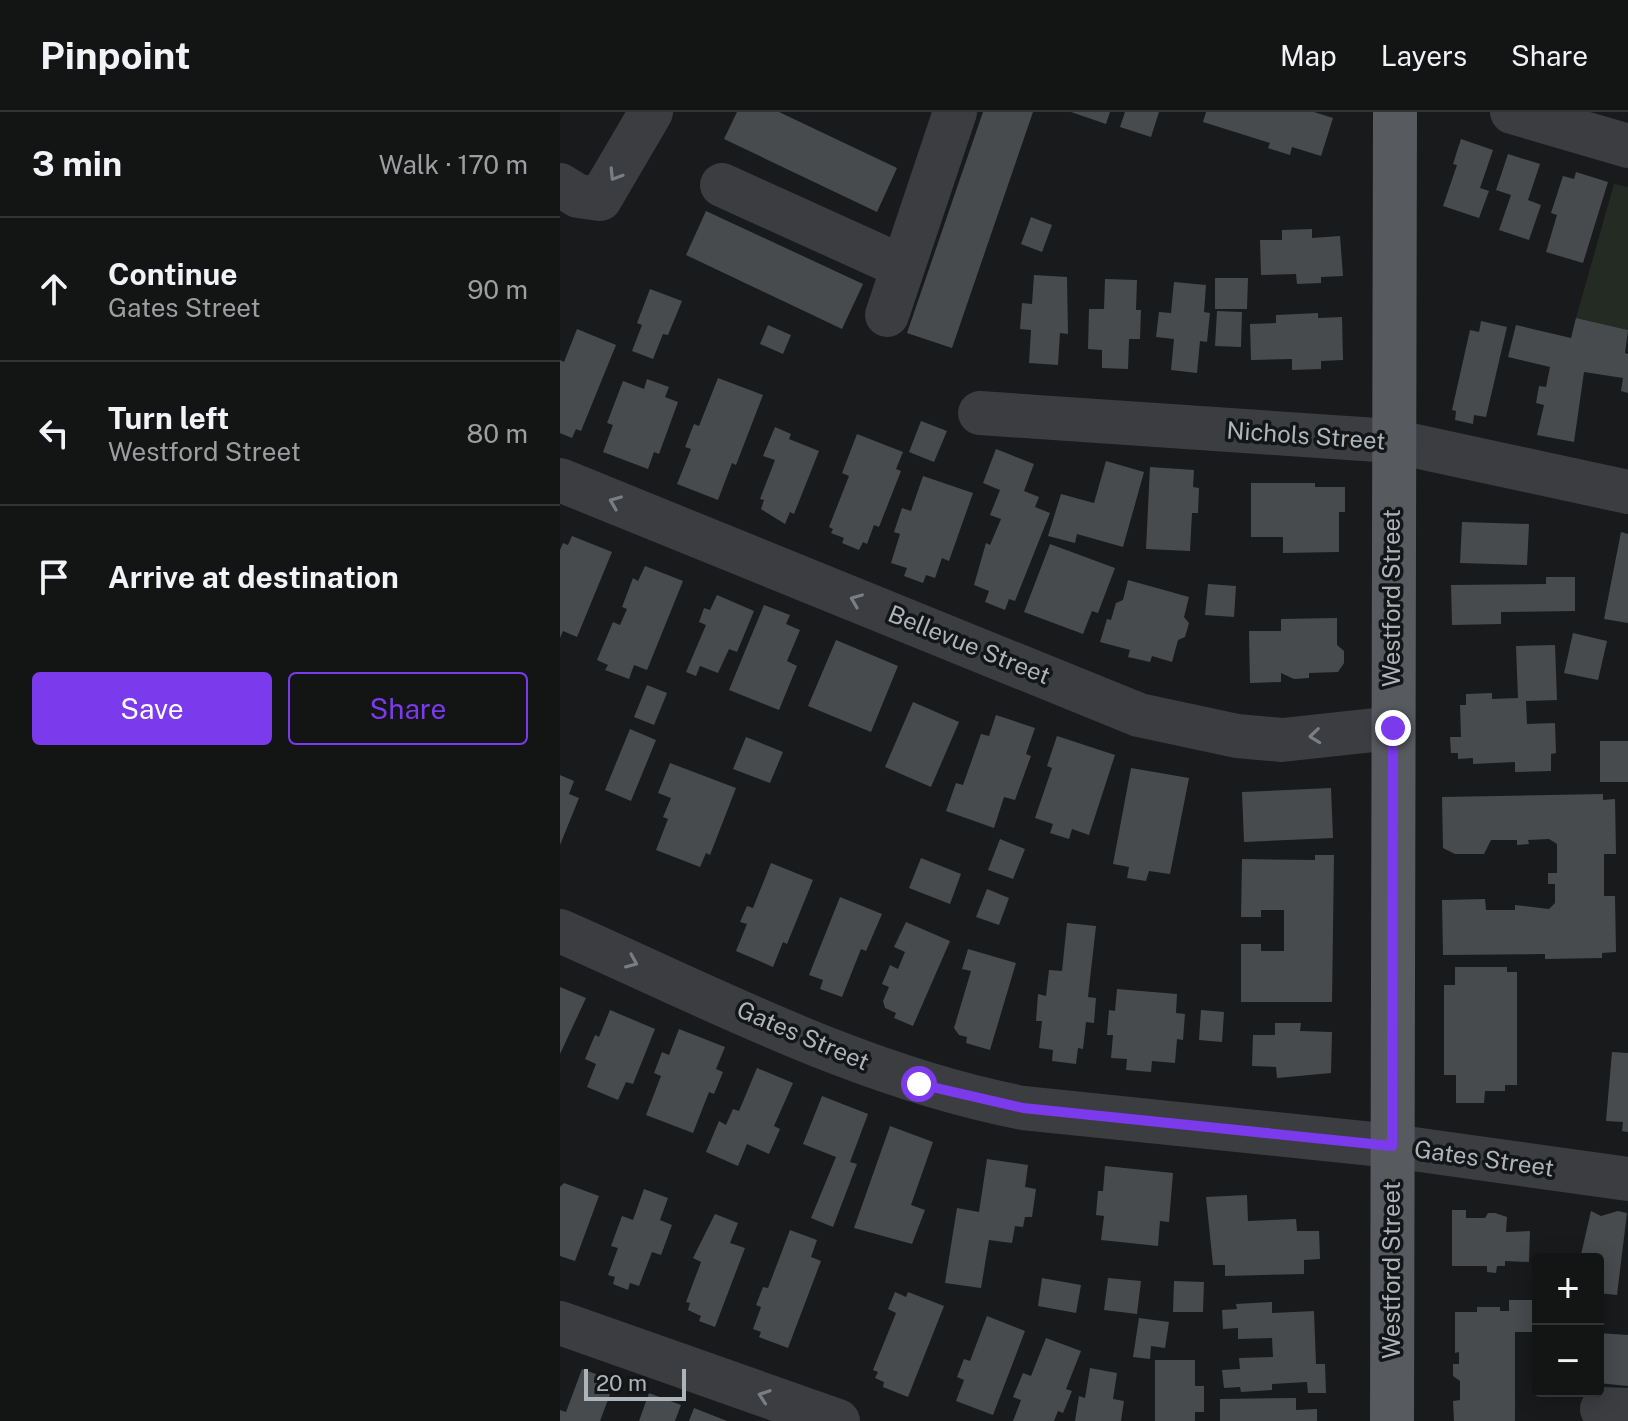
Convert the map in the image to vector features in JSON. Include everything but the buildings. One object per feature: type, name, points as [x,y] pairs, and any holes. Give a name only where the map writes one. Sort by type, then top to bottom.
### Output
[{"type":"main road","name":"Westford Street","points":[[1392,1421],[1395,112]]},
{"type":"street","points":[[560,185],[578,196],[600,199],[651,112]]},
{"type":"street","points":[[887,315],[955,112]]},
{"type":"street","points":[[1540,116],[1628,146]]},
{"type":"street","points":[[722,185],[903,267]]},
{"type":"street","name":"Nichols Street","points":[[980,413],[1392,441],[1628,492]]},
{"type":"street","name":"Bellevue Street","points":[[560,480],[1139,715],[1237,736],[1282,740],[1393,728]]},
{"type":"street","name":"Gates Street","points":[[560,931],[861,1062],[967,1097],[1023,1108],[1392,1146],[1628,1179]]},
{"type":"street","points":[[560,1323],[838,1421]]},
{"type":"shaded area","points":[[1614,184],[1628,187],[1628,330],[1576,318]]},
{"type":"route","points":[[919,1084],[1023,1108],[1392,1146],[1393,728]]}]
